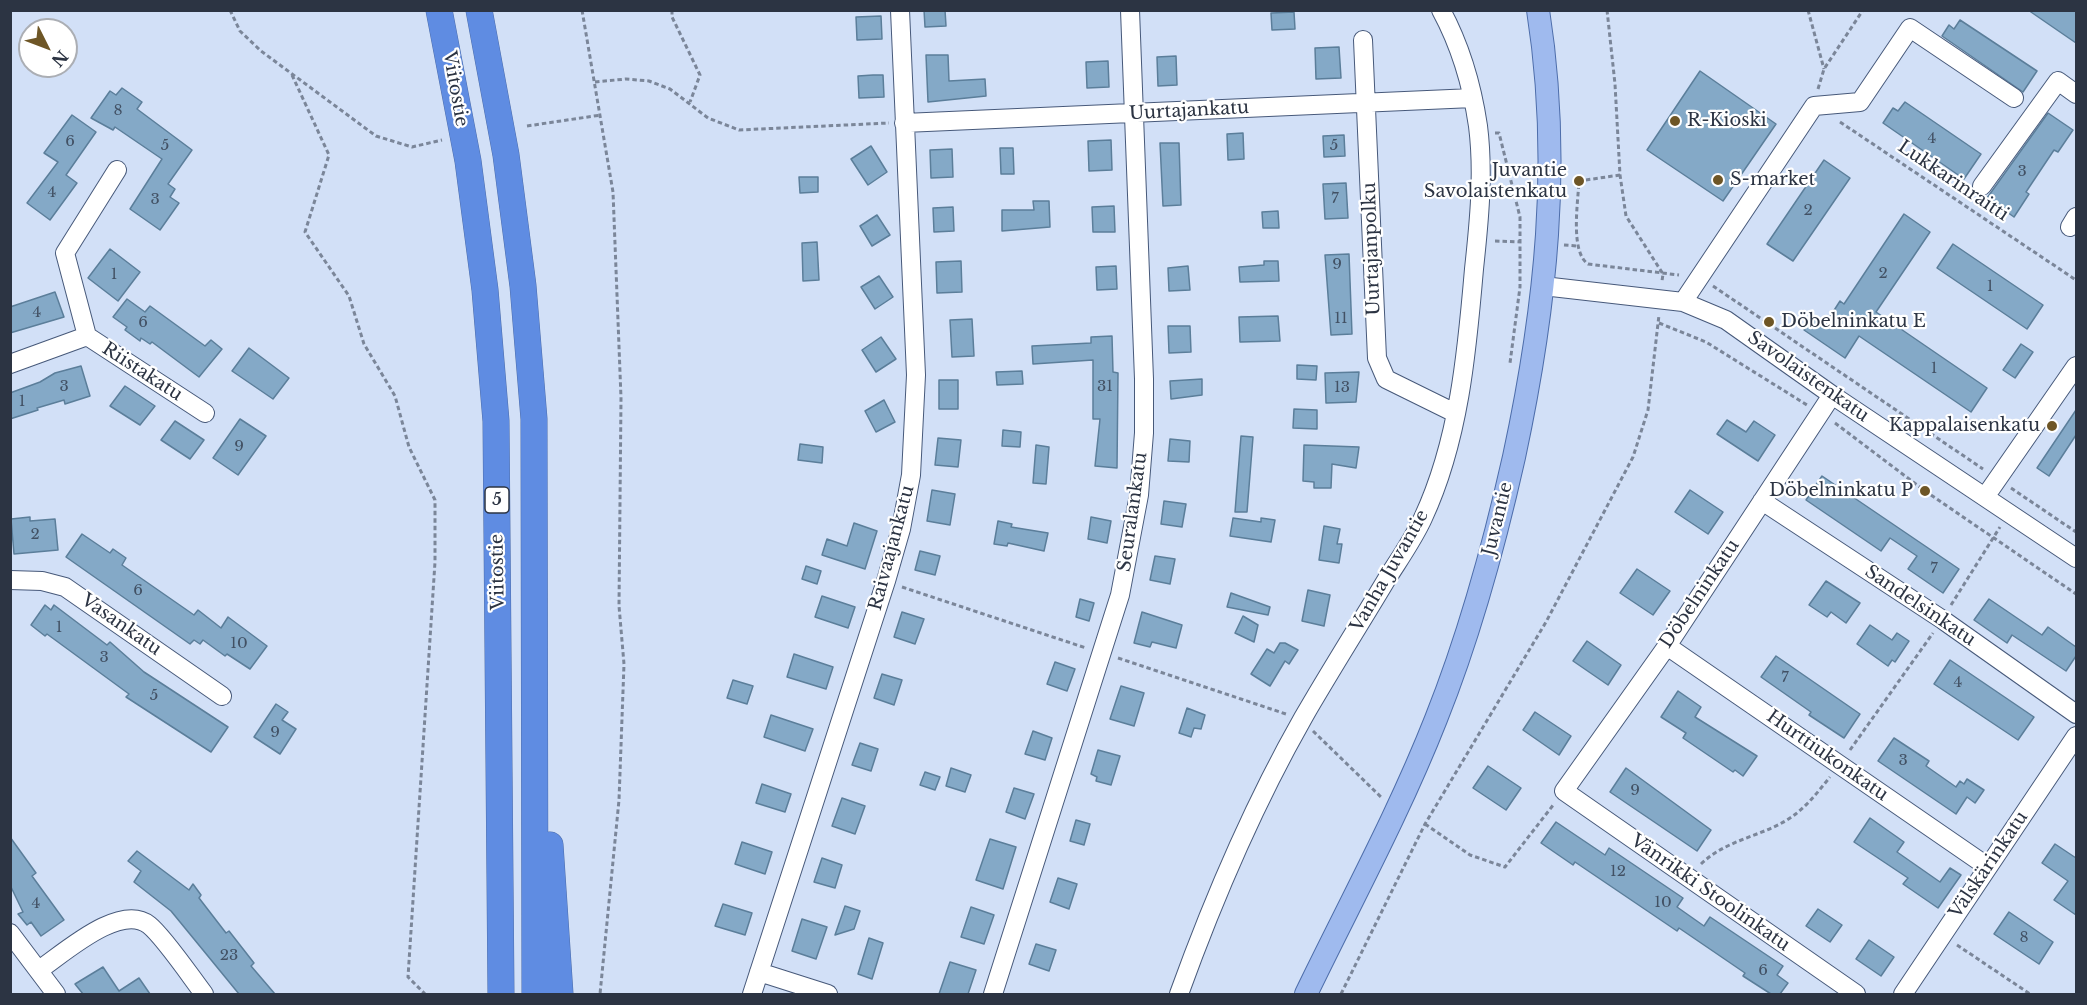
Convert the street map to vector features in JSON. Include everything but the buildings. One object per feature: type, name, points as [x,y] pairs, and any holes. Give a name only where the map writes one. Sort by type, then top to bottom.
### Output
[{"type":"highway","name":"Viitostie","points":[[439,10],[468,161],[485,290],[496,421],[501,994]]},
{"type":"highway","name":"Viitostie","points":[[478,10],[506,155],[523,286],[534,419],[535,994]]},
{"type":"highway","points":[[534,646],[548,800],[560,994]]},
{"type":"main road","name":"Juvantie","points":[[1306,994],[1395,809],[1440,709],[1469,626],[1497,527],[1523,413],[1548,244],[1550,179],[1538,10]]},
{"type":"street","name":"Raivaajankatu","points":[[752,994],[886,582],[901,529],[911,475],[916,375],[900,10]]},
{"type":"street","name":"Seuralankatu","points":[[993,994],[1104,654],[1131,548],[1139,495],[1144,423],[1130,10]]},
{"type":"street","name":"Vanha Juvantie","points":[[1179,994],[1204,924],[1259,804],[1302,720],[1423,520],[1438,482],[1466,361],[1479,222],[1479,130],[1458,44],[1441,10]]},
{"type":"street","points":[[1683,302],[1814,106],[1860,102],[1910,28],[2014,98]]},
{"type":"street","name":"Uurtajanpolku","points":[[1363,40],[1377,358],[1386,379],[1455,414]]},
{"type":"street","points":[[1982,186],[2058,81],[2076,94]]},
{"type":"street","name":"Uurtajankatu","points":[[904,123],[1473,98]]},
{"type":"street","points":[[87,336],[65,253],[117,170]]},
{"type":"street","name":"Savolaistenkatu","points":[[1543,286],[1683,302],[1726,320],[1832,395],[2076,558]]},
{"type":"street","name":"Riistakatu","points":[[10,364],[87,336],[205,413]]},
{"type":"street","points":[[1985,497],[2076,366]]},
{"type":"street","name":"Döbelninkatu","points":[[1564,791],[1667,646],[1832,395]]},
{"type":"street","name":"Sandelsinkatu","points":[[1762,501],[1943,620],[2076,714]]},
{"type":"street","name":"Vasankatu","points":[[10,580],[42,581],[65,586],[222,696]]},
{"type":"street","name":"Hurttiukonkatu","points":[[1667,646],[1988,867]]},
{"type":"street","name":"Välskärinkatu","points":[[1903,994],[2076,736]]},
{"type":"street","name":"Vänrikki Stoolinkatu","points":[[1564,791],[1856,994]]},
{"type":"street","points":[[39,970],[111,922],[130,918],[148,924],[204,994]]},
{"type":"street","points":[[10,933],[56,994]]},
{"type":"street","points":[[759,972],[828,994]]},
{"type":"path","points":[[230,10],[240,31],[292,75],[376,136],[412,147],[442,140]]},
{"type":"path","points":[[582,10],[613,192],[621,398],[619,606],[624,664],[619,800],[600,994]]},
{"type":"path","points":[[672,10],[672,17],[700,75],[689,102]]},
{"type":"path","points":[[1341,994],[1425,824],[1546,622],[1633,457],[1648,410],[1663,274],[1626,216],[1620,175],[1615,84],[1607,10]]},
{"type":"path","points":[[1808,10],[1824,69]]},
{"type":"path","points":[[1814,106],[1824,69],[1863,10]]},
{"type":"path","points":[[292,75],[329,155],[305,232],[349,296],[364,344],[395,396],[409,447],[435,500],[435,562],[408,977],[425,994]]},
{"type":"path","points":[[595,82],[649,81],[670,89],[708,118],[739,130],[904,123]]},
{"type":"path","name":"Lukkarinraitti","points":[[1814,106],[2076,280]]},
{"type":"path","points":[[527,126],[601,115]]},
{"type":"path","points":[[1479,130],[1499,133],[1520,217],[1520,287],[1510,364]]},
{"type":"path","points":[[1577,246],[1579,181],[1620,175]]},
{"type":"path","points":[[1504,242],[1521,242]]},
{"type":"path","points":[[1659,323],[1706,342],[1821,413],[1925,491],[2076,594]]},
{"type":"path","points":[[1688,877],[1728,844],[1787,820],[1812,800],[1943,620],[1993,537]]},
{"type":"path","points":[[1302,720],[1373,791],[1395,809]]},
{"type":"path","points":[[1425,824],[1470,855],[1504,867],[1564,791]]},
{"type":"path","points":[[1942,935],[2030,994]]},
{"type":"place","name":"R-Kioski","points":[[1675,121]]},
{"type":"place","name":"S-market","points":[[1718,180]]},
{"type":"place","name":"Juvantie Savolaistenkatu","points":[[1579,181]]},
{"type":"place","name":"Döbelninkatu E","points":[[1769,322]]},
{"type":"place","name":"Kappalaisenkatu","points":[[2052,426]]},
{"type":"place","name":"Döbelninkatu P","points":[[1925,491]]}]
